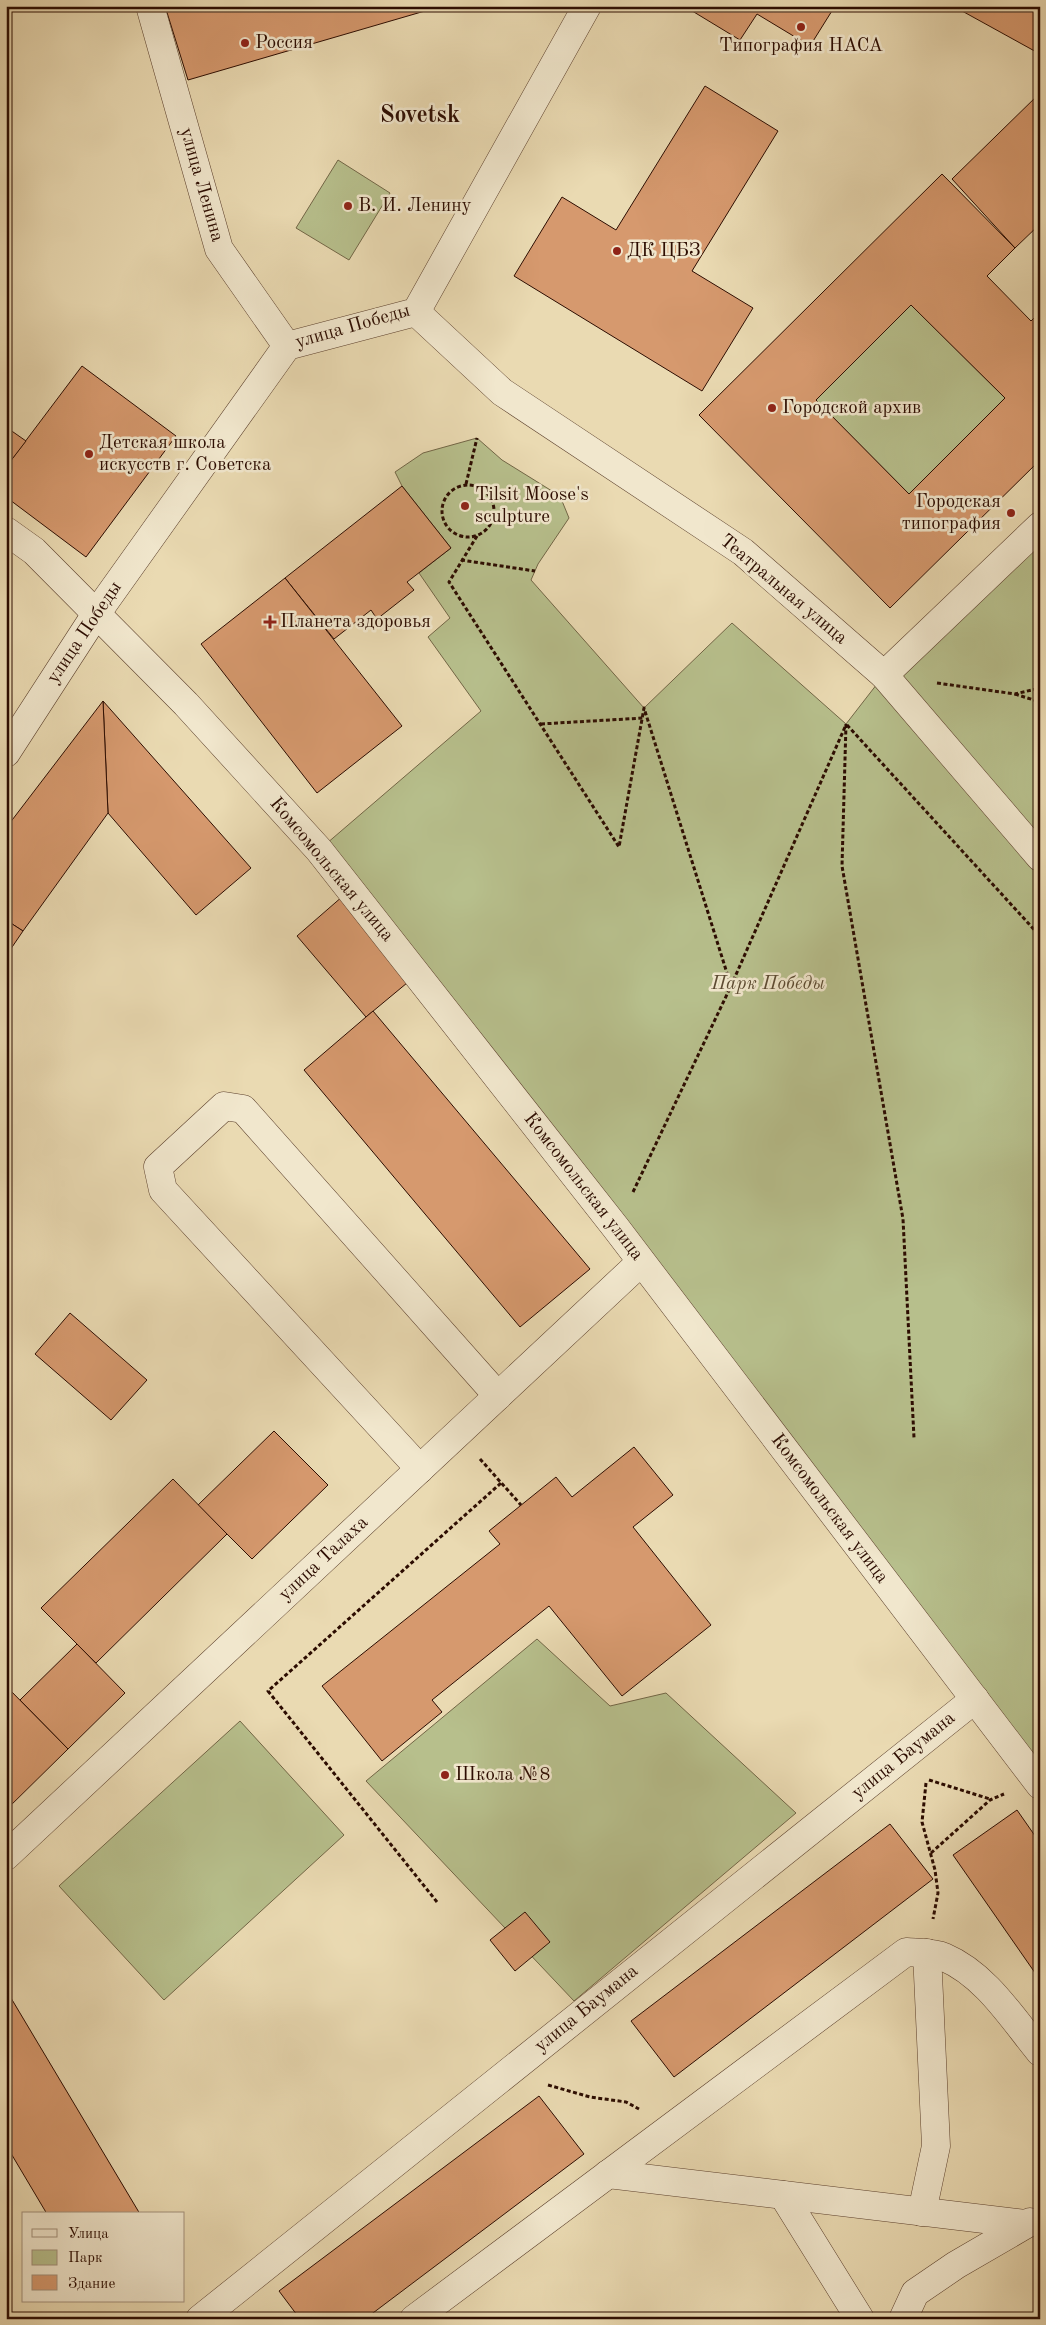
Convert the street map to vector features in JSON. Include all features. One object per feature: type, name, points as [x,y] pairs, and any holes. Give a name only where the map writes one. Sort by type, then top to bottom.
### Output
[{"type":"street","name":"улица Ленина","points":[[150,6],[219,249],[287,346]]},
{"type":"street","name":"улица Победы","points":[[6,753],[96,614],[287,346],[416,312],[586,6]]},
{"type":"street","name":"Театральная улица","points":[[416,312],[502,392],[742,552],[884,675],[1040,857]]},
{"type":"street","points":[[884,675],[1040,526]]},
{"type":"street","name":"Комсомольская улица","points":[[6,531],[34,550],[186,704],[319,850],[616,1228],[1039,1784]]},
{"type":"street","points":[[420,1469],[163,1190],[158,1167],[224,1106],[243,1109],[498,1396]]},
{"type":"street","name":"улица Талаха","points":[[6,1856],[641,1262]]},
{"type":"street","name":"улица Баумана","points":[[200,2319],[975,1699]]},
{"type":"street","points":[[414,2319],[906,1952],[943,1956],[969,1972],[992,1991],[1040,2052]]},
{"type":"street","points":[[922,2212],[936,2146],[927,1953]]},
{"type":"street","points":[[608,2174],[922,2212],[1033,2220]]},
{"type":"street","points":[[782,2195],[860,2319]]},
{"type":"street","points":[[903,2319],[915,2293],[956,2265],[1033,2220]]},
{"type":"path","points":[[466,484],[477,438]]},
{"type":"path","points":[[477,536],[468,537],[451,531],[442,516],[445,498],[451,491],[466,484],[482,488],[493,501],[495,509],[490,525],[477,536],[449,582],[620,847],[644,708],[731,986]]},
{"type":"path","points":[[462,560],[535,571]]},
{"type":"path","points":[[884,675],[1015,694],[1040,702]]},
{"type":"path","points":[[1015,694],[1040,688]]},
{"type":"path","points":[[540,724],[643,718]]},
{"type":"path","points":[[616,1228],[731,986],[846,724]]},
{"type":"path","points":[[846,724],[1040,936]]},
{"type":"path","points":[[846,724],[842,866],[903,1219],[914,1438]]},
{"type":"path","points":[[457,1434],[521,1505]]},
{"type":"path","points":[[437,1902],[268,1691],[501,1483]]},
{"type":"path","points":[[927,1953],[938,1893],[931,1853],[922,1822],[926,1779],[990,1800]]},
{"type":"path","points":[[931,1853],[990,1800],[1039,1784]]},
{"type":"path","points":[[506,2075],[590,2097],[626,2102],[672,2126]]},
{"type":"green space","points":[[338,160],[390,193],[349,260],[296,228]]},
{"type":"green space","points":[[911,305],[1005,398],[909,494],[816,400]]},
{"type":"green space","name":"Парк Победы","points":[[477,438],[502,460],[560,496],[569,518],[538,564],[531,580],[644,708],[732,623],[846,724],[884,675],[1040,526],[1040,1785],[319,850],[481,711],[428,637],[450,618],[419,573],[451,548],[402,486],[395,472],[423,453]]},
{"type":"green space","points":[[537,1639],[610,1706],[666,1693],[796,1813],[574,2001],[366,1781]]},
{"type":"green space","points":[[240,1721],[344,1835],[164,2000],[59,1886]]},
{"type":"building","name":"Россия","points":[[165,6],[442,6],[188,80]]},
{"type":"building","name":"Типография НАСА","points":[[684,6],[835,6],[810,46],[757,14],[740,40]]},
{"type":"building","points":[[953,6],[1040,6],[1040,54]]},
{"type":"building","name":"ДК ЦБЗ","points":[[705,86],[778,131],[692,271],[753,308],[702,391],[514,276],[562,197],[616,230]]},
{"type":"building","points":[[1040,93],[1040,224],[1015,248],[952,179]]},
{"type":"building","points":[[942,174],[1015,248],[987,276],[1031,321],[1040,312],[1040,460],[890,608],[699,415]],"holes":[[[911,305],[1005,398],[909,494],[816,400]]]},
{"type":"building","name":"Детская школа искусств г. Советска","points":[[82,366],[176,436],[86,557],[6,497],[6,467]]},
{"type":"building","points":[[6,427],[26,441],[6,467]]},
{"type":"building","points":[[402,486],[451,548],[407,582],[414,590],[377,619],[371,610],[334,639],[285,578]]},
{"type":"building","points":[[285,578],[402,726],[317,793],[201,644]]},
{"type":"building","points":[[103,701],[251,868],[196,915],[108,813]]},
{"type":"building","points":[[103,701],[108,813],[23,931],[6,920],[6,828]]},
{"type":"building","points":[[343,896],[413,978],[366,1017],[297,936]]},
{"type":"building","points":[[6,920],[23,931],[6,956]]},
{"type":"building","points":[[373,1011],[590,1269],[520,1327],[304,1070]]},
{"type":"building","points":[[70,1313],[147,1380],[111,1420],[35,1354]]},
{"type":"building","points":[[274,1431],[328,1485],[252,1559],[198,1505]]},
{"type":"building","points":[[634,1447],[673,1495],[633,1527],[711,1625],[622,1696],[549,1606],[432,1700],[442,1712],[382,1761],[322,1686],[500,1544],[489,1531],[556,1477],[572,1497]]},
{"type":"building","points":[[173,1479],[227,1534],[96,1663],[41,1608]]},
{"type":"building","points":[[77,1644],[125,1693],[68,1749],[20,1700]]},
{"type":"building","points":[[6,1686],[68,1749],[6,1810]]},
{"type":"building","points":[[1017,1810],[1040,1843],[1040,1980],[953,1855]]},
{"type":"building","points":[[890,1824],[933,1879],[674,2077],[631,2021]]},
{"type":"building","points":[[525,1912],[550,1942],[515,1971],[490,1940]]},
{"type":"building","points":[[8,1993],[139,2212],[46,2212],[6,2145],[6,1994]]},
{"type":"building","points":[[539,2096],[584,2154],[365,2319],[300,2319],[279,2291]]},
{"type":"place","name":"Типография НАСА","points":[[801,27]]},
{"type":"place","name":"Россия","points":[[245,43]]},
{"type":"place","name":"В. И. Ленину","points":[[348,206]]},
{"type":"place","name":"ДК ЦБЗ","points":[[617,251]]},
{"type":"place","name":"Городской архив","points":[[772,408]]},
{"type":"place","name":"Детская школа искусств г. Советска","points":[[89,454]]},
{"type":"place","name":"Tilsit Moose's sculpture","points":[[465,506]]},
{"type":"place","name":"Городская типография","points":[[1011,513]]},
{"type":"place","name":"Планета здоровья","points":[[270,622]]},
{"type":"place","name":"Школа №8","points":[[445,1775]]},
{"type":"district","name":"Sovetsk","points":[[420,116]]}]
